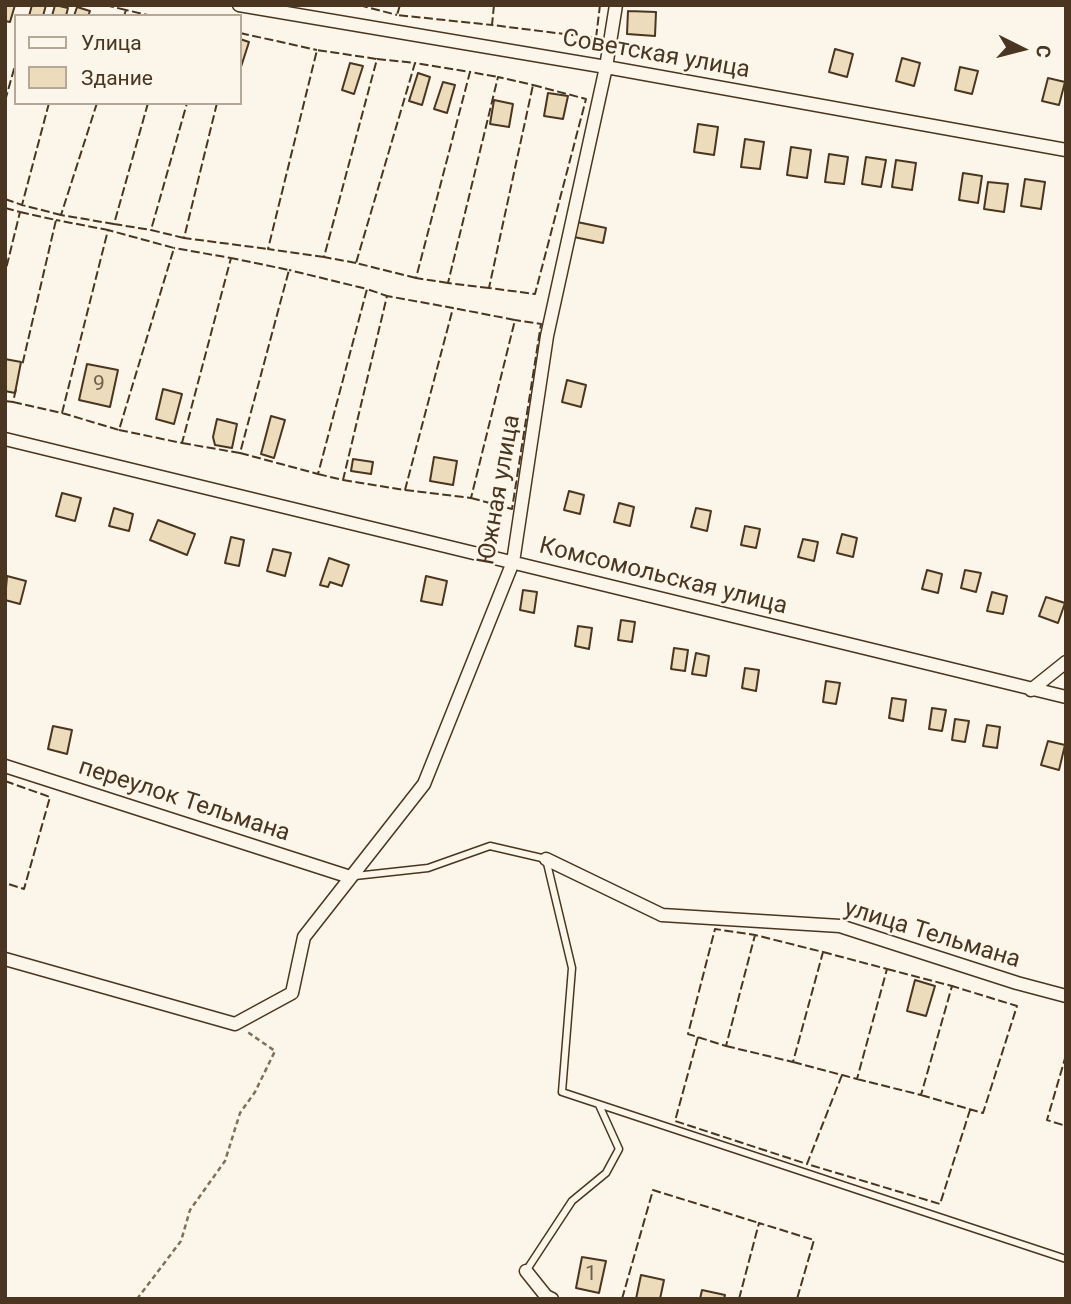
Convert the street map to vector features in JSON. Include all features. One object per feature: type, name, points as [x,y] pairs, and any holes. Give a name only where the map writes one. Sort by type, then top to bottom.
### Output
[{"type":"street","name":"Советская улица","points":[[239,5],[606,67],[1066,150]]},
{"type":"street","name":"Южная улица","points":[[235,1024],[292,993],[304,937],[424,784],[513,562],[547,336],[606,67],[616,5]]},
{"type":"street","name":"Комсомольская улица","points":[[5,439],[1066,697]]},
{"type":"street","points":[[1031,690],[1066,662]]},
{"type":"street","name":"переулок Тельмана","points":[[5,766],[350,877]]},
{"type":"street","name":"улица Тельмана","points":[[546,859],[662,915],[840,926],[1066,996]]},
{"type":"street","points":[[5,959],[235,1024]]},
{"type":"street","points":[[526,1271],[551,1299]]},
{"type":"lane","points":[[350,877],[428,868],[490,846],[546,859],[572,968],[562,1092],[1066,1259]]},
{"type":"lane","points":[[526,1271],[572,1201],[606,1173],[620,1149],[599,1105]]},
{"type":"path","points":[[137,1299],[181,1241],[190,1210],[225,1161],[240,1113],[255,1092],[275,1051],[235,1024]]},
{"type":"building","points":[[5,5],[15,5],[10,22],[5,21]]},
{"type":"building","points":[[32,5],[46,5],[44,14],[30,14]]},
{"type":"building","points":[[55,5],[68,8],[66,14],[53,14]]},
{"type":"building","points":[[77,7],[90,11],[89,14],[75,14]]},
{"type":"building","points":[[628,11],[656,12],[655,36],[627,34]]},
{"type":"building","points":[[242,40],[249,42],[242,64]]},
{"type":"building","points":[[835,49],[853,54],[847,77],[829,72]]},
{"type":"building","points":[[902,58],[920,63],[914,86],[896,81]]},
{"type":"building","points":[[350,63],[363,66],[354,94],[342,90]]},
{"type":"building","points":[[960,67],[978,71],[972,94],[955,90]]},
{"type":"building","points":[[418,73],[430,77],[422,105],[409,101]]},
{"type":"building","points":[[1048,78],[1065,82],[1059,105],[1042,101]]},
{"type":"building","points":[[443,82],[455,85],[447,113],[434,109]]},
{"type":"building","points":[[548,93],[568,96],[563,119],[544,116]]},
{"type":"building","points":[[494,100],[513,104],[509,127],[490,124]]},
{"type":"building","points":[[698,124],[718,127],[714,155],[694,152]]},
{"type":"building","points":[[745,139],[764,142],[760,169],[741,167]]},
{"type":"building","points":[[791,147],[811,150],[807,178],[787,175]]},
{"type":"building","points":[[829,154],[848,157],[844,184],[825,182]]},
{"type":"building","points":[[866,157],[886,160],[881,187],[862,184]]},
{"type":"building","points":[[896,160],[916,163],[912,190],[892,187]]},
{"type":"building","points":[[963,173],[982,176],[978,203],[959,200]]},
{"type":"building","points":[[1025,179],[1045,182],[1041,209],[1021,206]]},
{"type":"building","points":[[988,182],[1008,184],[1004,212],[984,209]]},
{"type":"building","points":[[577,222],[606,228],[603,243],[574,237]]},
{"type":"building","points":[[5,359],[21,362],[15,393],[5,391]]},
{"type":"building","points":[[87,364],[118,370],[110,407],[79,400]]},
{"type":"building","points":[[567,380],[586,385],[581,407],[562,402]]},
{"type":"building","points":[[163,389],[182,394],[174,424],[156,419]]},
{"type":"building","points":[[271,416],[285,420],[274,458],[261,454]]},
{"type":"building","points":[[217,419],[237,424],[232,448],[215,445],[213,437]]},
{"type":"building","points":[[434,457],[457,461],[453,485],[430,481]]},
{"type":"building","points":[[353,459],[373,462],[371,474],[351,471]]},
{"type":"building","points":[[569,491],[584,495],[580,514],[564,510]]},
{"type":"building","points":[[62,493],[81,498],[75,521],[56,516]]},
{"type":"building","points":[[619,503],[634,507],[630,526],[614,522]]},
{"type":"building","points":[[114,508],[133,514],[129,531],[109,526]]},
{"type":"building","points":[[696,508],[711,511],[707,531],[691,527]]},
{"type":"building","points":[[158,520],[195,534],[187,555],[150,540]]},
{"type":"building","points":[[745,526],[760,529],[756,548],[741,545]]},
{"type":"building","points":[[842,534],[857,538],[853,557],[837,553]]},
{"type":"building","points":[[231,537],[244,540],[239,566],[225,563]]},
{"type":"building","points":[[803,539],[818,542],[814,561],[798,557]]},
{"type":"building","points":[[273,549],[291,553],[285,576],[267,571]]},
{"type":"building","points":[[329,558],[349,565],[342,586],[330,582],[328,587],[320,585]]},
{"type":"building","points":[[927,570],[942,574],[938,593],[922,589]]},
{"type":"building","points":[[965,570],[981,573],[976,592],[961,588]]},
{"type":"building","points":[[7,576],[26,581],[20,604],[5,600]]},
{"type":"building","points":[[426,576],[447,581],[442,605],[421,601]]},
{"type":"building","points":[[523,590],[537,592],[534,613],[520,610]]},
{"type":"building","points":[[992,592],[1007,596],[1003,614],[987,611]]},
{"type":"building","points":[[1046,597],[1065,603],[1058,623],[1039,616]]},
{"type":"building","points":[[621,620],[635,622],[632,642],[618,640]]},
{"type":"building","points":[[578,626],[592,628],[589,649],[575,646]]},
{"type":"building","points":[[674,648],[688,650],[685,671],[671,669]]},
{"type":"building","points":[[696,653],[709,656],[706,676],[692,674]]},
{"type":"building","points":[[745,668],[759,670],[756,691],[742,688]]},
{"type":"building","points":[[826,681],[840,683],[836,704],[823,702]]},
{"type":"building","points":[[892,698],[906,700],[903,721],[889,718]]},
{"type":"building","points":[[932,708],[946,710],[942,731],[929,729]]},
{"type":"building","points":[[955,719],[969,721],[965,742],[952,740]]},
{"type":"building","points":[[987,725],[1000,727],[997,748],[983,746]]},
{"type":"building","points":[[53,726],[72,730],[67,754],[48,749]]},
{"type":"building","points":[[1048,741],[1065,745],[1059,770],[1041,765]]},
{"type":"building","points":[[915,980],[935,986],[926,1016],[907,1011]]},
{"type":"building","points":[[582,1257],[606,1261],[599,1293],[576,1288]]},
{"type":"building","points":[[641,1275],[664,1280],[660,1299],[636,1299]]},
{"type":"building","points":[[702,1290],[725,1295],[724,1299],[700,1299]]},
{"type":"fence","points":[[105,5],[126,10]]},
{"type":"fence","points":[[359,5],[397,15]]},
{"type":"fence","points":[[400,5],[397,15],[492,25]]},
{"type":"fence","points":[[494,5],[492,25],[596,38],[600,5]]},
{"type":"fence","points":[[125,14],[126,10],[143,14]]},
{"type":"fence","points":[[242,33],[317,50]]},
{"type":"fence","points":[[324,257],[268,249],[317,50],[377,59]]},
{"type":"fence","points":[[356,263],[324,257],[377,59],[415,63]]},
{"type":"fence","points":[[416,278],[356,263],[415,63],[470,72]]},
{"type":"fence","points":[[5,101],[14,69]]},
{"type":"fence","points":[[448,283],[416,278],[470,72],[498,77]]},
{"type":"fence","points":[[489,288],[448,283],[498,77],[533,85]]},
{"type":"fence","points":[[533,85],[586,99],[535,294],[489,288],[533,85]]},
{"type":"fence","points":[[48,105],[22,205],[61,215]]},
{"type":"fence","points":[[96,105],[61,215],[114,224]]},
{"type":"fence","points":[[147,105],[114,224],[151,230]]},
{"type":"fence","points":[[184,238],[151,230],[186,105]]},
{"type":"fence","points":[[217,105],[184,238],[268,249]]},
{"type":"fence","points":[[5,199],[22,205]]},
{"type":"fence","points":[[5,208],[20,212],[5,273]]},
{"type":"fence","points":[[20,212],[56,220],[22,366]]},
{"type":"fence","points":[[13,402],[62,413],[108,230],[56,220]]},
{"type":"fence","points":[[62,413],[119,430],[174,248],[108,230]]},
{"type":"fence","points":[[119,430],[182,443],[231,258],[174,248]]},
{"type":"fence","points":[[182,443],[240,453],[289,270],[231,258]]},
{"type":"fence","points":[[240,453],[318,474],[367,289],[289,270]]},
{"type":"fence","points":[[318,474],[343,480],[387,296],[367,289]]},
{"type":"fence","points":[[343,480],[405,490],[453,308],[387,296]]},
{"type":"fence","points":[[405,490],[471,498],[515,320],[453,308]]},
{"type":"fence","points":[[471,498],[512,509],[541,324],[515,320]]},
{"type":"fence","points":[[5,401],[13,402],[16,389]]},
{"type":"fence","points":[[5,781],[50,797],[24,889],[5,883]]},
{"type":"fence","points":[[726,1046],[793,1062],[823,952],[755,935],[715,929],[688,1034],[726,1046],[755,935]]},
{"type":"fence","points":[[793,1062],[857,1079],[887,969],[823,952]]},
{"type":"fence","points":[[857,1079],[921,1095],[952,986],[887,969]]},
{"type":"fence","points":[[921,1095],[983,1113],[1017,1006],[952,986]]},
{"type":"fence","points":[[698,1037],[675,1121],[807,1164]]},
{"type":"fence","points":[[1066,1055],[1047,1120],[1066,1126]]},
{"type":"fence","points":[[842,1075],[807,1164],[940,1204],[970,1110]]},
{"type":"fence","points":[[622,1299],[653,1190],[759,1223]]},
{"type":"fence","points":[[739,1299],[759,1223],[814,1240],[797,1299]]}]
